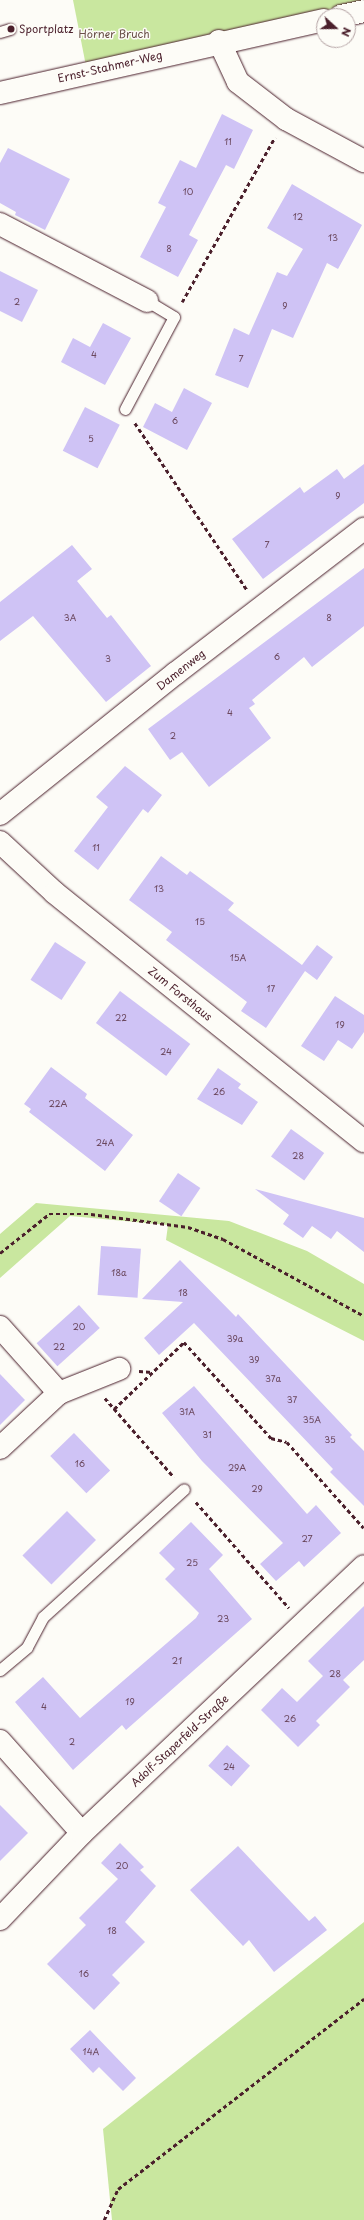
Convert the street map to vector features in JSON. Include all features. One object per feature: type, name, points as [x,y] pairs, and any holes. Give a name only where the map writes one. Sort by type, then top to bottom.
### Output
[{"type":"street","name":"Ernst-Stahmer-Weg","points":[[0,94],[219,42],[316,22]]},
{"type":"street","points":[[219,42],[238,82],[286,119],[364,162]]},
{"type":"street","points":[[0,224],[147,302]]},
{"type":"street","name":"Damenweg","points":[[0,814],[260,608],[364,529]]},
{"type":"street","name":"Zum Forsthaus","points":[[0,842],[55,893],[364,1141]]},
{"type":"street","points":[[0,1327],[59,1393]]},
{"type":"street","points":[[0,1448],[59,1393],[119,1369]]},
{"type":"street","name":"Adolf-Staperfeld-Straße","points":[[0,1919],[82,1833],[364,1566]]},
{"type":"street","points":[[0,1742],[82,1833]]},
{"type":"lane","points":[[125,409],[174,316],[147,302]]},
{"type":"lane","points":[[0,1670],[27,1647],[43,1617],[184,1489]]},
{"type":"path","points":[[174,316],[286,119]]},
{"type":"path","points":[[125,409],[260,608]]},
{"type":"path","points":[[0,1253],[49,1214],[91,1214],[188,1227],[230,1242],[364,1316]]},
{"type":"path","points":[[304,1624],[114,1408],[184,1342],[271,1438],[287,1442],[364,1528]]},
{"type":"path","points":[[104,2220],[118,2189],[364,1999]]},
{"type":"green space","name":"Hörner Bruch","points":[[73,0],[364,0],[364,4],[349,8],[316,8],[316,17],[88,76]]},
{"type":"green space","points":[[36,1203],[229,1221],[307,1251],[364,1284],[364,1341],[166,1240],[168,1225],[70,1216],[0,1278],[0,1234]]},
{"type":"green space","points":[[364,1922],[364,2220],[112,2220],[103,2129]]},
{"type":"building","points":[[222,114],[253,130],[234,169],[226,165],[189,235],[198,240],[178,277],[140,257],[166,207],[158,203],[180,160],[196,168]]},
{"type":"building","points":[[8,148],[70,179],[45,230],[15,215],[16,212],[0,203],[0,163]]},
{"type":"building","points":[[292,184],[362,225],[338,269],[327,263],[293,338],[272,329],[248,388],[215,375],[234,328],[249,335],[277,272],[287,276],[303,249],[267,228]]},
{"type":"building","points":[[0,271],[38,290],[22,322],[0,311]]},
{"type":"building","points":[[103,323],[131,338],[105,385],[61,362],[73,338],[90,347]]},
{"type":"building","points":[[184,388],[212,403],[187,450],[143,427],[155,403],[172,412]]},
{"type":"building","points":[[85,407],[120,425],[98,468],[63,451]]},
{"type":"building","points":[[364,464],[364,503],[263,579],[232,539],[300,487],[304,493],[337,469],[344,479]]},
{"type":"building","points":[[72,545],[92,569],[77,581],[107,618],[111,615],[151,666],[106,702],[33,616],[0,641],[0,602]]},
{"type":"building","points":[[364,568],[364,626],[312,667],[304,657],[252,700],[255,704],[249,708],[271,738],[209,787],[182,752],[170,760],[148,729]]},
{"type":"building","points":[[125,766],[162,795],[148,813],[143,809],[98,870],[74,851],[108,807],[96,797]]},
{"type":"building","points":[[161,856],[187,875],[190,871],[234,903],[228,910],[302,965],[317,945],[333,957],[317,980],[305,971],[266,1028],[241,1011],[247,1002],[166,940],[172,932],[129,900]]},
{"type":"building","points":[[55,942],[86,962],[62,1000],[30,980]]},
{"type":"building","points":[[120,991],[190,1044],[166,1076],[96,1023]]},
{"type":"building","points":[[335,996],[364,1015],[364,1032],[352,1049],[338,1040],[324,1061],[301,1046]]},
{"type":"building","points":[[51,1067],[87,1094],[85,1098],[133,1135],[105,1171],[29,1112],[31,1109],[24,1104]]},
{"type":"building","points":[[218,1068],[241,1084],[238,1088],[258,1102],[242,1125],[197,1099]]},
{"type":"building","points":[[291,1129],[324,1153],[304,1181],[271,1157]]},
{"type":"building","points":[[178,1173],[200,1188],[181,1216],[159,1201]]},
{"type":"building","points":[[255,1189],[364,1218],[364,1252],[337,1231],[331,1239],[312,1226],[303,1238],[283,1224],[289,1215]]},
{"type":"building","points":[[101,1246],[141,1249],[137,1298],[98,1295]]},
{"type":"building","points":[[180,1260],[236,1317],[238,1314],[352,1435],[350,1437],[364,1451],[364,1506],[330,1472],[333,1469],[194,1323],[159,1355],[144,1338],[183,1302],[142,1299]]},
{"type":"building","points":[[79,1305],[100,1328],[57,1366],[37,1343]]},
{"type":"building","points":[[0,1374],[25,1400],[0,1425]]},
{"type":"building","points":[[194,1386],[307,1514],[316,1505],[341,1533],[304,1567],[299,1561],[276,1581],[260,1564],[283,1543],[202,1461],[162,1413]]},
{"type":"building","points":[[74,1433],[110,1470],[86,1493],[50,1456]]},
{"type":"building","points":[[67,1511],[96,1540],[51,1585],[22,1556]]},
{"type":"building","points":[[191,1522],[223,1555],[209,1569],[252,1619],[126,1730],[122,1725],[73,1770],[15,1702],[43,1677],[80,1718],[196,1618],[199,1613],[165,1579],[175,1569],[159,1553]]},
{"type":"building","points":[[364,1606],[364,1660],[343,1680],[350,1687],[316,1721],[320,1725],[298,1747],[261,1710],[282,1688],[297,1702],[323,1676],[308,1661]]},
{"type":"building","points":[[227,1745],[250,1766],[231,1787],[208,1766]]},
{"type":"building","points":[[0,1805],[28,1833],[0,1861]]},
{"type":"building","points":[[120,1843],[144,1867],[140,1870],[156,1886],[125,1922],[145,1942],[112,1975],[120,1983],[94,2010],[47,1964],[86,1925],[79,1918],[118,1879],[101,1863]]},
{"type":"building","points":[[238,1846],[309,1921],[315,1916],[327,1930],[274,1972],[249,1940],[243,1946],[190,1890]]},
{"type":"building","points":[[90,2030],[136,2078],[123,2091],[99,2067],[93,2073],[70,2049]]},
{"type":"place","name":"Sportplatz","points":[[11,29]]}]
